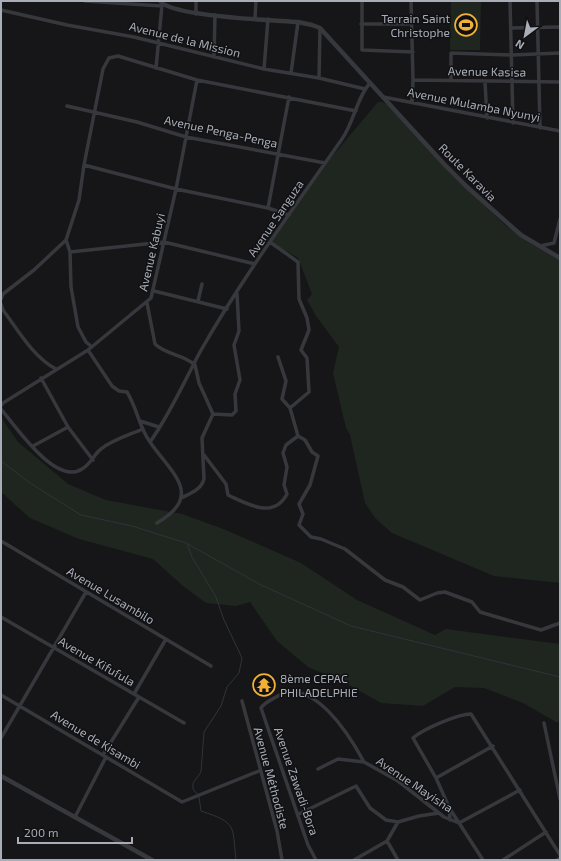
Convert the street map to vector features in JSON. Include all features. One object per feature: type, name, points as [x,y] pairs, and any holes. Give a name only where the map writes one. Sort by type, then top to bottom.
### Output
[{"type":"street","points":[[85,1],[162,4],[196,14],[268,19],[312,25],[320,28],[370,83]]},
{"type":"street","points":[[196,1],[196,14]]},
{"type":"street","points":[[255,18],[256,1]]},
{"type":"street","points":[[362,1],[361,48],[363,50],[413,52]]},
{"type":"street","points":[[411,1],[413,52],[412,102]]},
{"type":"street","points":[[510,1],[513,123]]},
{"type":"street","points":[[537,1],[540,128]]},
{"type":"street","points":[[156,68],[160,44],[162,4]]},
{"type":"street","name":"Avenue de la Mission","points":[[1,10],[67,25],[134,37],[264,69],[319,78],[365,89]]},
{"type":"street","points":[[214,57],[215,15]]},
{"type":"street","points":[[264,69],[268,19]]},
{"type":"street","points":[[291,73],[298,22]]},
{"type":"street","points":[[362,24],[412,24]]},
{"type":"street","points":[[511,28],[560,26]]},
{"type":"street","points":[[319,78],[320,28]]},
{"type":"street","points":[[451,80],[450,54],[452,52],[512,55],[560,53]]},
{"type":"street","points":[[1,299],[3,294],[34,270],[66,240],[79,200],[84,165],[104,65],[109,58],[118,56],[197,80],[356,111]]},
{"type":"street","name":"Avenue Kabuyi","points":[[2,404],[41,378],[88,350],[147,303],[154,291],[197,80]]},
{"type":"street","name":"Avenue Kasisa","points":[[413,80],[560,82]]},
{"type":"street","points":[[485,82],[487,118]]},
{"type":"street","name":"Route Karavia","points":[[370,83],[461,180],[508,224],[521,235],[560,258]]},
{"type":"street","name":"Avenue Sanguza","points":[[150,442],[227,309],[255,264],[350,127],[365,89],[370,83]]},
{"type":"street","points":[[268,208],[290,97]]},
{"type":"street","name":"Avenue Mulamba Nyunyi","points":[[383,97],[560,131]]},
{"type":"street","name":"Avenue Penga-Penga","points":[[66,106],[95,112],[186,137],[325,163]]},
{"type":"street","points":[[84,165],[176,189],[268,208],[289,215]]},
{"type":"street","points":[[539,246],[554,243],[560,218]]},
{"type":"street","points":[[66,240],[70,252],[69,270],[78,328],[86,342],[92,347]]},
{"type":"street","points":[[70,252],[164,242],[255,264]]},
{"type":"street","points":[[270,242],[298,262],[298,294],[309,326],[301,350],[307,358],[309,392],[290,408]]},
{"type":"street","points":[[198,301],[202,284]]},
{"type":"street","points":[[154,291],[227,309]]},
{"type":"street","points":[[213,414],[232,415],[235,413],[235,394],[240,380],[234,345],[238,330],[237,294]]},
{"type":"street","points":[[147,303],[155,344],[163,351],[186,358],[194,365],[199,383],[213,414],[202,438],[204,455],[202,466],[204,479],[202,485],[198,490],[181,498]]},
{"type":"street","points":[[1,304],[6,314],[45,363],[56,369]]},
{"type":"street","points":[[88,350],[116,389],[127,392],[150,442],[176,476],[180,484],[181,498],[176,509],[157,523]]},
{"type":"street","points":[[278,357],[286,381],[281,398],[290,408],[298,436],[305,440],[312,452],[318,456],[310,485],[299,504],[303,514],[299,525],[311,537],[321,539],[345,549],[385,580],[403,586],[420,600],[437,593],[445,592],[470,600],[480,612],[541,630],[560,623]]},
{"type":"street","points":[[41,378],[68,427],[93,460]]},
{"type":"street","points":[[1,410],[47,462],[66,472],[74,473],[81,470],[93,460],[102,448],[143,429]]},
{"type":"street","points":[[140,421],[159,427]]},
{"type":"street","points":[[33,446],[68,427]]},
{"type":"street","points":[[204,455],[226,484],[228,495],[248,505],[266,510],[279,504],[287,494],[284,485],[287,467],[283,453],[286,445],[298,436]]},
{"type":"street","name":"Avenue Lusambilo","points":[[1,541],[211,666]]},
{"type":"street","points":[[1,738],[86,592]]},
{"type":"street","name":"Avenue Kifufula","points":[[1,617],[184,723]]},
{"type":"street","points":[[134,694],[166,640]]},
{"type":"street","name":"Avenue Zawadi-Bora","points":[[316,860],[308,845],[299,814],[261,708],[281,694],[289,691],[301,694],[328,710],[342,726],[364,762]]},
{"type":"street","name":"Avenue de Kisambi","points":[[1,695],[180,801],[185,801],[259,771]]},
{"type":"street","points":[[75,817],[105,756],[139,697]]},
{"type":"street","name":"Avenue Méthodiste","points":[[242,701],[259,771],[277,831],[282,860]]},
{"type":"street","points":[[520,790],[459,823],[449,807],[436,778],[413,740],[414,736],[450,719],[471,714],[493,746],[546,832],[560,857],[557,860]]},
{"type":"street","points":[[544,723],[560,799]]},
{"type":"street","points":[[436,778],[493,746]]},
{"type":"street","name":"Avenue Mayisha","points":[[318,769],[338,759],[364,762],[398,781],[439,813],[450,820],[459,823],[483,860]]},
{"type":"street","points":[[1,776],[152,860]]},
{"type":"street","points":[[299,814],[356,786],[369,806],[377,811],[382,818],[398,822],[419,816],[439,813]]},
{"type":"street","points":[[449,807],[450,820]]},
{"type":"street","points":[[354,860],[387,841],[398,822]]},
{"type":"street","points":[[503,860],[546,832]]},
{"type":"street","points":[[387,841],[398,860]]},
{"type":"shaded area","name":"Terrain Saint Christophe","points":[[451,1],[481,1],[480,50],[450,50]]},
{"type":"shaded area","points":[[378,102],[388,105],[504,224],[528,242],[560,259],[560,583],[494,576],[392,533],[375,518],[365,503],[350,435],[346,428],[333,373],[339,347],[316,316],[307,300],[312,294],[298,258],[270,242],[318,173]]},
{"type":"shaded area","points":[[1,417],[18,442],[68,484],[106,500],[182,514],[226,530],[301,563],[357,600],[435,635],[446,629],[560,644],[560,722],[556,722],[523,703],[484,688],[455,687],[423,706],[381,703],[344,682],[308,667],[277,641],[250,602],[236,606],[206,603],[183,586],[153,559],[79,539],[30,518],[1,492]]},
{"type":"waterway","points":[[1,461],[30,483],[81,515],[132,526],[186,543],[261,585],[351,626],[560,677]]},
{"type":"waterway","points":[[187,544],[192,557],[216,597],[224,620],[242,658],[239,673],[227,687],[221,706],[204,732],[201,772],[193,783],[193,789],[197,794]]},
{"type":"waterway","points":[[199,797],[201,811],[222,819],[231,827],[236,860]]},
{"type":"place","name":"Terrain Saint Christophe","points":[[466,25]]},
{"type":"place","name":"8ème CEPAC PHILADELPHIE","points":[[264,685]]}]
